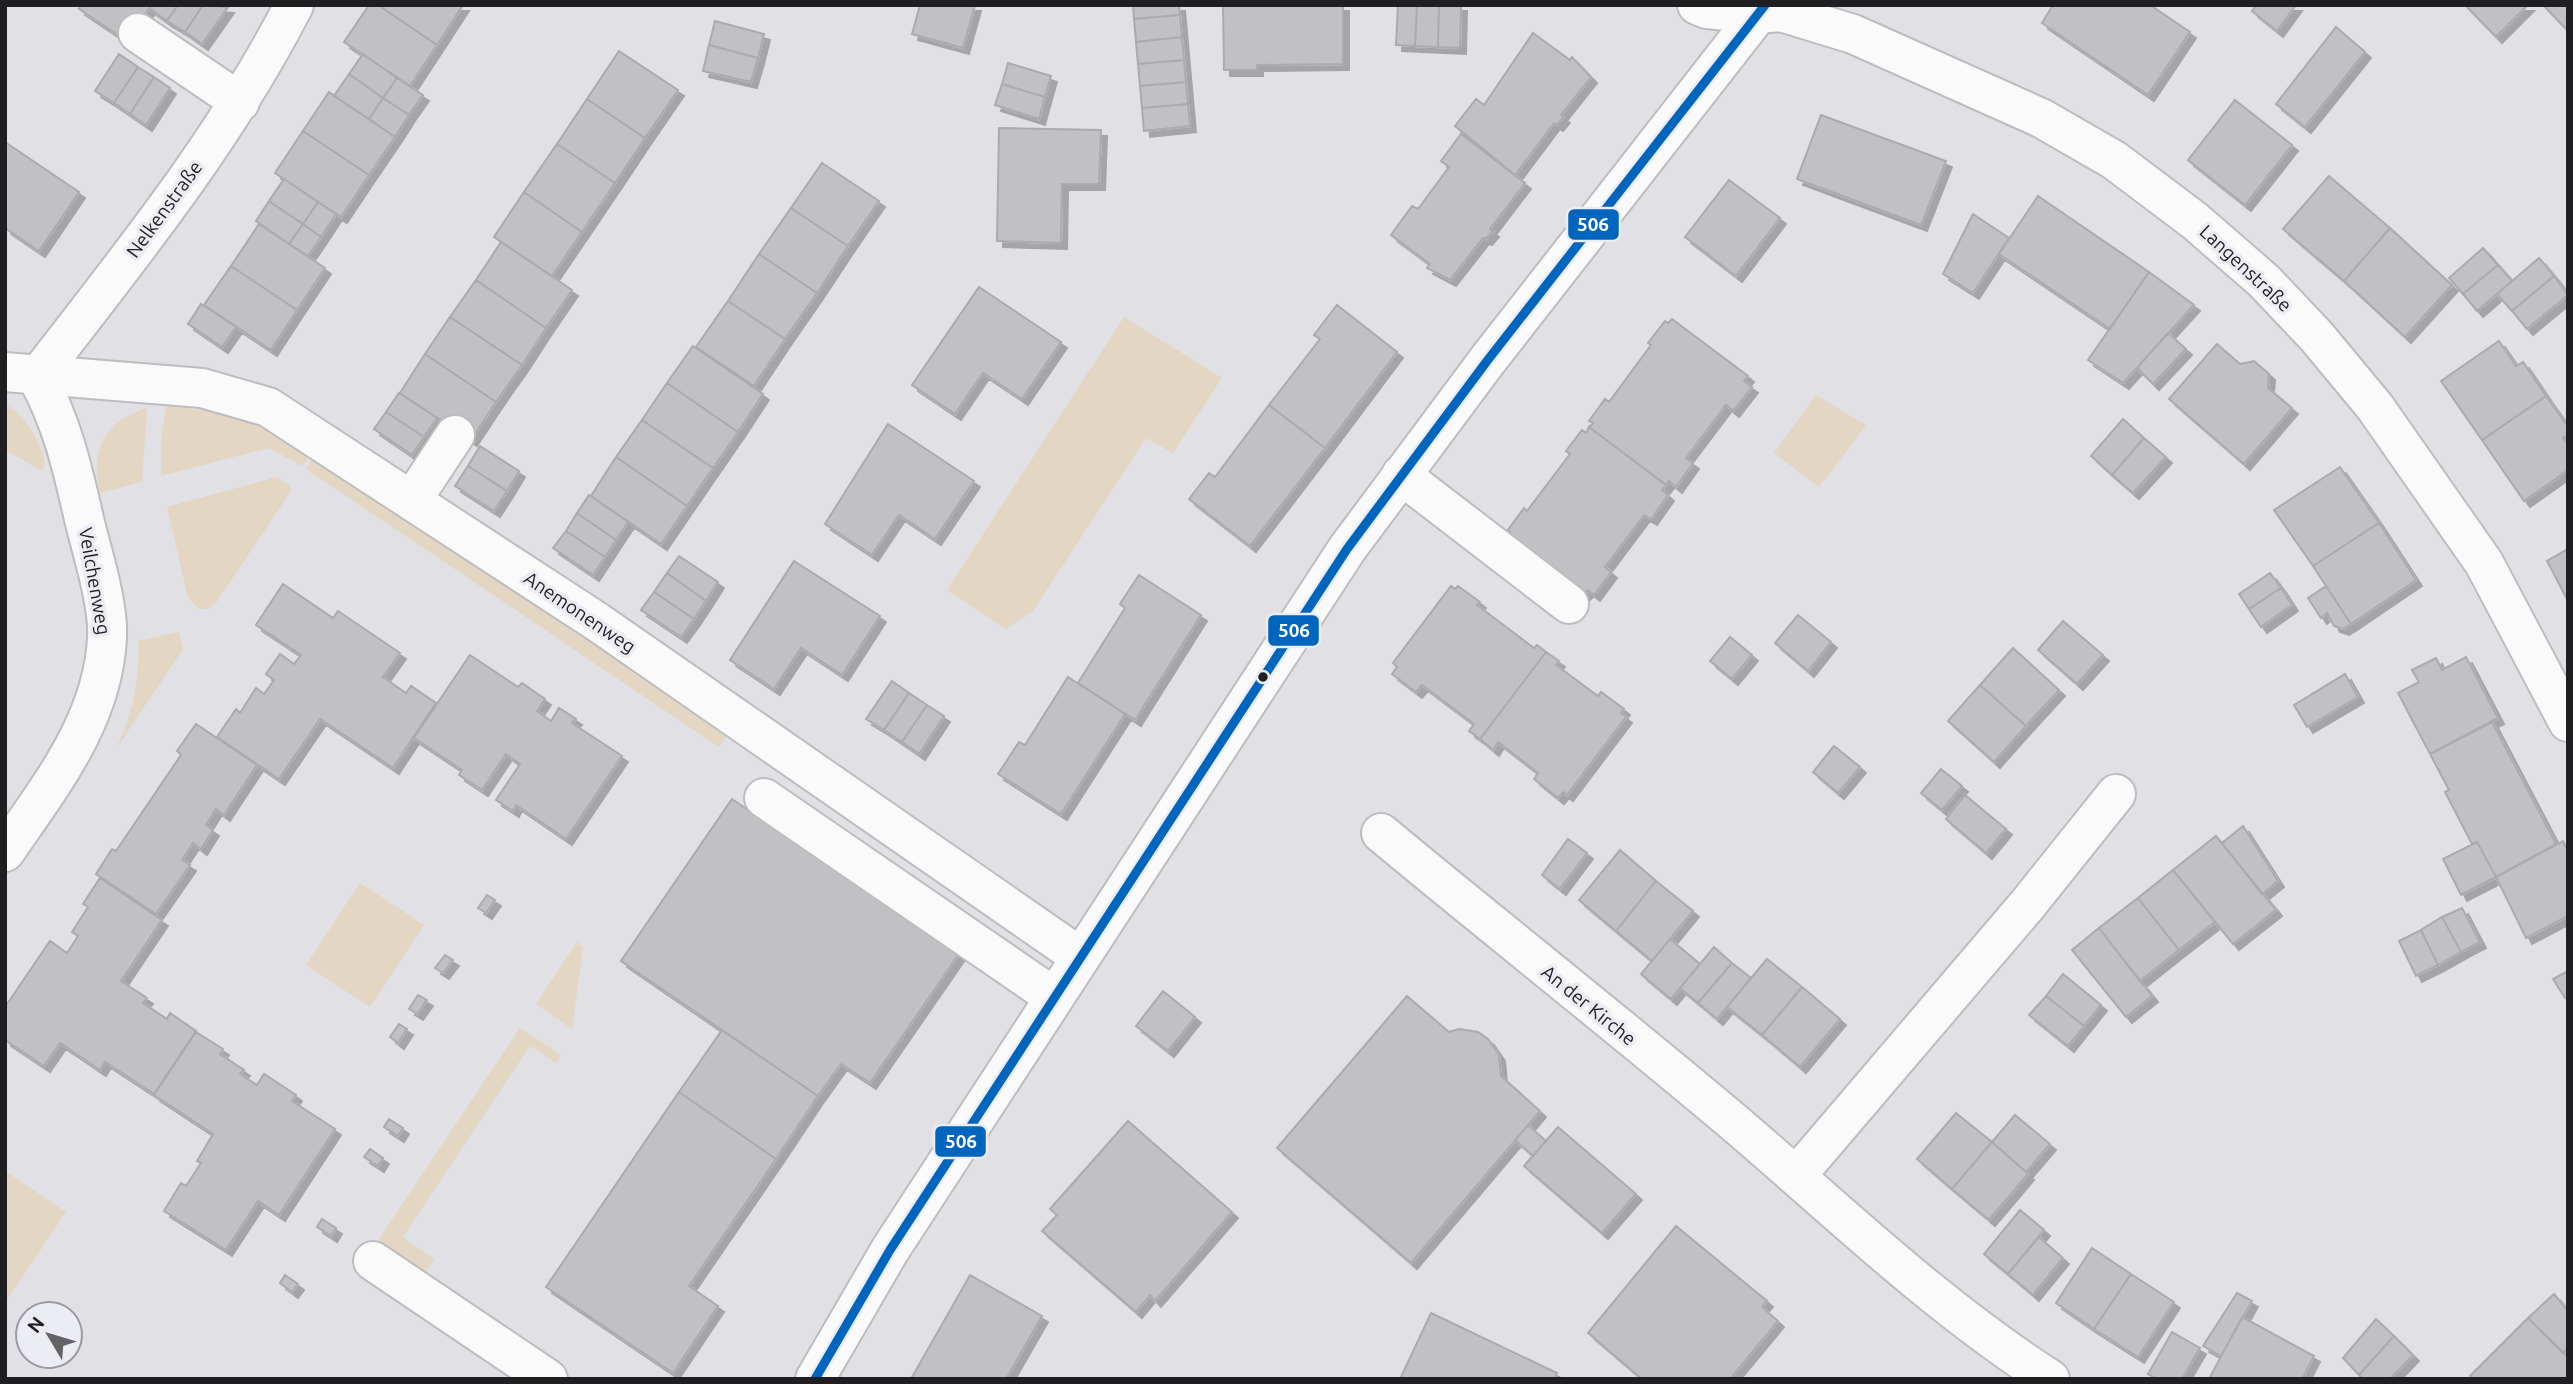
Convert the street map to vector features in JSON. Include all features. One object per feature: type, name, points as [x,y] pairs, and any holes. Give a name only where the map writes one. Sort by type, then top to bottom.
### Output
[{"type":"street","name":"Nelkenstraße","points":[[21,375],[152,227],[240,102],[294,5]]},
{"type":"street","name":"Langenstraße","points":[[1697,5],[1707,9],[1781,12],[1853,34],[2041,118],[2115,159],[2195,221],[2264,281],[2317,337],[2375,407],[2484,563],[2568,722]]},
{"type":"street","points":[[815,1379],[890,1250],[1079,956],[1347,549],[1401,475],[1761,10]]},
{"type":"street","points":[[138,33],[240,102]]},
{"type":"street","name":"Anemonenweg","points":[[21,375],[202,388],[268,407],[736,717],[1079,956]]},
{"type":"street","name":"Veilchenweg","points":[[5,852],[74,752],[96,698],[107,637],[98,576],[69,450],[55,411],[21,375]]},
{"type":"street","points":[[412,500],[456,435]]},
{"type":"street","points":[[1401,475],[1569,604]]},
{"type":"street","points":[[1796,1176],[2028,904],[2116,794]]},
{"type":"street","points":[[764,798],[1054,997]]},
{"type":"street","name":"An der Kirche","points":[[1381,833],[1975,1326],[2050,1379]]},
{"type":"street","points":[[373,1261],[548,1379]]},
{"type":"shaded area","points":[[1124,317],[1222,378],[1173,453],[1146,438],[1033,611],[1006,629],[947,590]]},
{"type":"shaded area","points":[[1816,395],[1866,425],[1819,487],[1774,453]]},
{"type":"shaded area","points":[[5,404],[20,415],[36,437],[45,463],[42,471],[5,450]]},
{"type":"shaded area","points":[[166,406],[208,411],[241,419],[273,432],[309,455],[302,466],[269,448],[161,476],[161,442]]},
{"type":"shaded area","points":[[147,408],[142,482],[100,493],[97,464],[104,440],[120,421]]},
{"type":"shaded area","points":[[316,453],[733,728],[719,747],[306,469]]},
{"type":"shaded area","points":[[277,477],[290,486],[291,491],[216,603],[209,609],[199,609],[188,598],[167,507]]},
{"type":"shaded area","points":[[179,632],[183,649],[116,749],[134,696],[138,641]]},
{"type":"shaded area","points":[[360,883],[424,925],[370,1007],[306,965]]},
{"type":"shaded area","points":[[577,942],[583,947],[572,1029],[536,1004]]},
{"type":"shaded area","points":[[520,1028],[561,1055],[556,1063],[530,1046],[403,1237],[434,1259],[423,1277],[375,1245]]},
{"type":"shaded area","points":[[5,1171],[66,1212],[5,1303]]},
{"type":"building","points":[[81,5],[151,5],[127,41],[79,9]]},
{"type":"building","points":[[151,5],[178,5],[167,21],[149,8]]},
{"type":"building","points":[[178,5],[203,5],[185,32],[167,21]]},
{"type":"building","points":[[203,5],[228,7],[202,44],[185,32]]},
{"type":"building","points":[[369,5],[378,5],[437,45],[410,86],[344,42]]},
{"type":"building","points":[[378,5],[463,5],[437,45]]},
{"type":"building","points":[[920,5],[975,5],[963,48],[912,34]]},
{"type":"building","points":[[1133,5],[1179,5],[1180,15],[1134,19]]},
{"type":"building","points":[[1223,5],[1343,5],[1343,64],[1257,65],[1257,70],[1224,70]]},
{"type":"building","points":[[1398,5],[1417,5],[1415,46],[1396,45]]},
{"type":"building","points":[[1417,5],[1439,5],[1438,47],[1415,46]]},
{"type":"building","points":[[1439,5],[1461,5],[1460,48],[1438,47]]},
{"type":"building","points":[[2053,5],[2150,5],[2190,32],[2148,95],[2042,23]]},
{"type":"building","points":[[2256,5],[2296,5],[2277,31],[2252,11]]},
{"type":"building","points":[[2465,5],[2528,5],[2496,37]]},
{"type":"building","points":[[2543,5],[2568,5],[2568,31]]},
{"type":"building","points":[[1180,15],[1182,37],[1136,42],[1134,19]]},
{"type":"building","points":[[715,21],[764,34],[758,58],[709,45]]},
{"type":"building","points":[[2336,27],[2365,52],[2305,127],[2276,104]]},
{"type":"building","points":[[1533,33],[1570,60],[1572,57],[1591,77],[1561,115],[1564,117],[1557,125],[1554,123],[1515,175],[1455,126],[1476,99],[1484,105]]},
{"type":"building","points":[[1182,37],[1184,60],[1138,64],[1136,42]]},
{"type":"building","points":[[709,45],[758,58],[751,82],[703,71]]},
{"type":"building","points":[[619,51],[678,90],[645,138],[587,99]]},
{"type":"building","points":[[119,54],[138,67],[114,103],[95,91]]},
{"type":"building","points":[[363,54],[397,78],[383,98],[349,74]]},
{"type":"building","points":[[1184,60],[1186,82],[1140,86],[1138,64]]},
{"type":"building","points":[[1008,63],[1051,76],[1045,97],[1002,84]]},
{"type":"building","points":[[138,67],[154,77],[130,114],[114,103]]},
{"type":"building","points":[[349,74],[383,98],[369,119],[334,96]]},
{"type":"building","points":[[154,77],[170,88],[146,125],[130,114]]},
{"type":"building","points":[[397,78],[423,95],[409,115],[383,98]]},
{"type":"building","points":[[1186,82],[1188,104],[1142,108],[1140,86]]},
{"type":"building","points":[[1002,84],[1045,97],[1039,119],[995,105]]},
{"type":"building","points":[[329,92],[395,137],[369,175],[303,131]]},
{"type":"building","points":[[383,98],[409,115],[395,137],[369,119]]},
{"type":"building","points":[[587,99],[645,138],[615,183],[557,144]]},
{"type":"building","points":[[2235,100],[2292,145],[2245,205],[2188,160]]},
{"type":"building","points":[[1188,104],[1190,126],[1144,131],[1142,108]]},
{"type":"building","points":[[1821,115],[1946,161],[1921,225],[1797,179]]},
{"type":"building","points":[[999,128],[1101,130],[1099,184],[1062,184],[1061,243],[997,241]]},
{"type":"building","points":[[303,131],[369,175],[341,217],[275,173]]},
{"type":"building","points":[[1461,134],[1525,183],[1490,229],[1493,231],[1486,239],[1483,238],[1450,280],[1427,268],[1430,264],[1391,235],[1412,206],[1418,209],[1449,167],[1441,161]]},
{"type":"building","points":[[5,142],[79,192],[39,251],[5,228]]},
{"type":"building","points":[[557,144],[615,183],[582,232],[524,192]]},
{"type":"building","points":[[822,163],[879,201],[848,246],[791,208]]},
{"type":"building","points":[[2329,176],[2390,228],[2344,281],[2283,229]]},
{"type":"building","points":[[284,179],[318,202],[303,224],[269,201]]},
{"type":"building","points":[[1729,180],[1780,218],[1736,276],[1685,237]]},
{"type":"building","points":[[524,192],[582,232],[552,276],[494,237]]},
{"type":"building","points":[[2038,196],[2149,272],[2110,329],[1999,254]]},
{"type":"building","points":[[269,201],[303,224],[289,244],[256,221]]},
{"type":"building","points":[[318,202],[336,214],[321,237],[303,224]]},
{"type":"building","points":[[791,208],[848,246],[817,293],[759,254]]},
{"type":"building","points":[[1973,214],[2009,238],[1973,293],[1943,274]]},
{"type":"building","points":[[259,224],[325,268],[297,310],[231,266]]},
{"type":"building","points":[[303,224],[321,237],[308,256],[289,244]]},
{"type":"building","points":[[2390,228],[2452,285],[2405,337],[2344,281]]},
{"type":"building","points":[[501,242],[572,290],[546,328],[476,280]]},
{"type":"building","points":[[2483,248],[2498,265],[2463,294],[2449,278]]},
{"type":"building","points":[[759,254],[817,293],[785,339],[728,301]]},
{"type":"building","points":[[2539,258],[2554,276],[2512,311],[2497,294]]},
{"type":"building","points":[[2498,265],[2512,281],[2477,311],[2463,294]]},
{"type":"building","points":[[231,266],[297,310],[271,350],[204,305]]},
{"type":"building","points":[[2149,272],[2194,305],[2123,383],[2088,360]]},
{"type":"building","points":[[2554,276],[2568,295],[2527,329],[2512,311]]},
{"type":"building","points":[[476,280],[546,328],[522,365],[450,317]]},
{"type":"building","points":[[979,287],[1061,342],[1022,399],[983,373],[955,414],[912,385]]},
{"type":"building","points":[[728,301],[785,339],[754,386],[696,347]]},
{"type":"building","points":[[201,304],[236,327],[222,347],[188,324]]},
{"type":"building","points":[[1337,305],[1397,352],[1325,448],[1269,405],[1320,339],[1314,335]]},
{"type":"building","points":[[450,317],[522,365],[496,402],[425,354]]},
{"type":"building","points":[[1672,319],[1748,376],[1744,381],[1752,387],[1733,411],[1726,405],[1686,458],[1693,463],[1676,487],[1669,481],[1666,485],[1589,427],[1593,423],[1589,421],[1605,399],[1609,402],[1651,345],[1648,343],[1665,321],[1668,323]]},
{"type":"building","points":[[2168,333],[2186,349],[2153,384],[2137,368]]},
{"type":"building","points":[[2499,341],[2516,366],[2523,362],[2546,396],[2482,440],[2441,381]]},
{"type":"building","points":[[2217,344],[2240,364],[2254,361],[2269,374],[2268,388],[2292,408],[2244,464],[2169,399]]},
{"type":"building","points":[[693,346],[763,394],[738,432],[667,383]]},
{"type":"building","points":[[425,354],[496,402],[471,440],[400,393]]},
{"type":"building","points":[[667,383],[738,432],[713,468],[642,420]]},
{"type":"building","points":[[399,393],[437,418],[424,437],[386,412]]},
{"type":"building","points":[[2546,396],[2568,427],[2568,435],[2563,438],[2568,444],[2568,470],[2524,501],[2482,440]]},
{"type":"building","points":[[1269,405],[1325,448],[1250,546],[1189,499],[1209,473],[1215,477]]},
{"type":"building","points":[[386,412],[424,437],[412,455],[374,429]]},
{"type":"building","points":[[2123,419],[2144,438],[2112,475],[2091,456]]},
{"type":"building","points":[[642,420],[713,468],[687,506],[616,457]]},
{"type":"building","points":[[888,424],[974,481],[935,539],[899,515],[872,555],[825,524]]},
{"type":"building","points":[[1589,427],[1666,485],[1662,490],[1668,495],[1651,519],[1644,515],[1605,567],[1611,572],[1594,595],[1588,590],[1583,595],[1506,537],[1524,508],[1527,511],[1570,454],[1566,451],[1582,430],[1586,433]]},
{"type":"building","points":[[2144,438],[2166,457],[2133,493],[2112,475]]},
{"type":"building","points":[[480,446],[519,471],[507,491],[468,466]]},
{"type":"building","points":[[616,457],[687,506],[661,544],[591,496]]},
{"type":"building","points":[[468,466],[507,491],[494,511],[455,486]]},
{"type":"building","points":[[2340,467],[2379,523],[2313,566],[2274,510]]},
{"type":"building","points":[[589,495],[628,522],[616,540],[577,513]]},
{"type":"building","points":[[577,513],[616,540],[605,557],[566,531]]},
{"type":"building","points":[[2379,523],[2416,580],[2351,624],[2313,566]]},
{"type":"building","points":[[566,531],[605,557],[593,575],[553,548]]},
{"type":"building","points":[[2568,549],[2568,601],[2547,561]]},
{"type":"building","points":[[679,556],[718,582],[706,601],[667,573]]},
{"type":"building","points":[[794,561],[880,616],[842,675],[801,648],[774,689],[730,660]]},
{"type":"building","points":[[667,573],[706,601],[694,619],[654,592]]},
{"type":"building","points":[[2270,573],[2281,588],[2249,609],[2239,594]]},
{"type":"building","points":[[1139,575],[1201,615],[1135,720],[1078,683],[1125,608],[1120,604]]},
{"type":"building","points":[[283,584],[333,618],[338,611],[400,653],[383,677],[406,693],[411,686],[436,703],[393,768],[320,719],[279,779],[217,737],[236,709],[240,713],[256,688],[264,694],[274,680],[266,674],[280,654],[294,664],[301,655],[256,625]]},
{"type":"building","points":[[1451,586],[1455,589],[1458,586],[1480,602],[1477,605],[1534,648],[1537,645],[1546,652],[1480,739],[1469,731],[1474,724],[1422,685],[1416,692],[1392,674],[1397,667],[1393,663]]},
{"type":"building","points":[[2326,586],[2351,624],[2343,629],[2334,626],[2327,613],[2321,618],[2308,598]]},
{"type":"building","points":[[2281,588],[2292,605],[2261,627],[2249,609]]},
{"type":"building","points":[[654,592],[694,619],[681,637],[641,610]]},
{"type":"building","points":[[1798,615],[1831,642],[1808,671],[1775,643]]},
{"type":"building","points":[[2063,621],[2103,655],[2077,684],[2038,650]]},
{"type":"building","points":[[1730,637],[1752,655],[1732,679],[1710,661]]},
{"type":"building","points":[[2013,648],[2059,690],[2026,726],[1980,685]]},
{"type":"building","points":[[1546,652],[1559,661],[1556,665],[1598,696],[1601,692],[1624,709],[1621,713],[1626,717],[1567,795],[1563,792],[1558,798],[1534,779],[1538,773],[1498,742],[1493,750],[1480,739]]},
{"type":"building","points":[[470,655],[518,687],[522,683],[545,699],[537,711],[551,721],[559,708],[576,719],[572,723],[622,756],[566,839],[516,805],[513,811],[496,800],[520,764],[506,754],[482,790],[459,775],[462,770],[414,738]]},
{"type":"building","points":[[2466,657],[2498,718],[2430,754],[2398,693],[2419,682],[2412,670],[2436,658],[2442,670]]},
{"type":"building","points":[[2345,674],[2358,697],[2307,727],[2294,705]]},
{"type":"building","points":[[1068,677],[1125,714],[1061,814],[998,774],[1019,742],[1025,745]]},
{"type":"building","points":[[892,681],[909,693],[884,730],[866,719]]},
{"type":"building","points":[[1980,685],[2026,726],[1994,762],[1948,721]]},
{"type":"building","points":[[909,693],[927,705],[902,742],[884,730]]},
{"type":"building","points":[[927,705],[944,716],[919,754],[902,742]]},
{"type":"building","points":[[2492,722],[2556,844],[2496,877],[2477,842],[2472,844],[2445,792],[2449,790],[2430,754]]},
{"type":"building","points":[[196,724],[257,765],[224,815],[216,809],[206,825],[213,830],[201,849],[193,843],[182,860],[190,865],[156,914],[96,874],[112,849],[116,851],[181,755],[177,751]]},
{"type":"building","points":[[1834,746],[1860,767],[1838,793],[1813,772]]},
{"type":"building","points":[[1941,769],[1962,786],[1942,810],[1921,793]]},
{"type":"building","points":[[1965,795],[2006,829],[1986,853],[1946,819]]},
{"type":"building","points":[[732,799],[959,954],[870,1083],[841,1064],[818,1096],[621,961]]},
{"type":"building","points":[[2243,826],[2278,881],[2262,894],[2222,843]]},
{"type":"building","points":[[2216,836],[2276,910],[2233,944],[2173,870]]},
{"type":"building","points":[[1568,839],[1587,853],[1560,889],[1542,875]]},
{"type":"building","points":[[2563,841],[2568,851],[2568,916],[2526,938],[2496,877]]},
{"type":"building","points":[[2477,842],[2496,877],[2461,895],[2443,859]]},
{"type":"building","points":[[1620,850],[1656,881],[1616,931],[1579,900]]},
{"type":"building","points":[[2173,870],[2215,922],[2179,950],[2138,898]]},
{"type":"building","points":[[100,878],[162,920],[121,981],[147,998],[143,1003],[167,1019],[170,1013],[196,1031],[154,1094],[105,1062],[100,1070],[60,1043],[44,1066],[5,1040],[5,1007],[50,941],[67,953],[78,936],[72,932],[88,907],[83,904]]},
{"type":"building","points":[[1656,881],[1693,911],[1652,961],[1616,931]]},
{"type":"building","points":[[487,895],[495,900],[486,913],[478,908]]},
{"type":"building","points":[[2138,898],[2179,950],[2140,981],[2099,928]]},
{"type":"building","points":[[2462,908],[2480,942],[2461,952],[2442,917]]},
{"type":"building","points":[[2442,917],[2461,952],[2438,965],[2421,930]]},
{"type":"building","points":[[2099,928],[2152,996],[2126,1017],[2072,950]]},
{"type":"building","points":[[2421,930],[2438,965],[2416,976],[2399,941]]},
{"type":"building","points":[[1670,939],[1700,964],[1671,999],[1641,974]]},
{"type":"building","points":[[1714,947],[1732,963],[1698,1003],[1680,988]]},
{"type":"building","points":[[445,955],[453,960],[443,973],[435,968]]},
{"type":"building","points":[[1767,959],[1802,987],[1762,1035],[1727,1007]]},
{"type":"building","points":[[1732,963],[1751,978],[1717,1019],[1698,1003]]},
{"type":"building","points":[[2568,971],[2568,996],[2565,998],[2553,979]]},
{"type":"building","points":[[2063,974],[2101,1005],[2084,1026],[2046,996]]},
{"type":"building","points":[[1802,987],[1840,1019],[1800,1067],[1762,1035]]},
{"type":"building","points":[[1163,991],[1195,1017],[1168,1051],[1136,1026]]},
{"type":"building","points":[[418,995],[427,1000],[417,1014],[409,1009]]},
{"type":"building","points":[[1407,996],[1449,1032],[1459,1029],[1478,1032],[1488,1039],[1499,1055],[1501,1076],[1540,1111],[1411,1263],[1277,1148]]},
{"type":"building","points":[[2046,996],[2084,1026],[2068,1046],[2029,1015]]},
{"type":"building","points":[[399,1024],[407,1029],[398,1043],[390,1037]]},
{"type":"building","points":[[722,1030],[818,1096],[776,1159],[679,1092]]},
{"type":"building","points":[[196,1032],[223,1049],[220,1054],[244,1070],[240,1074],[257,1085],[264,1074],[296,1095],[292,1101],[335,1129],[279,1215],[258,1201],[226,1250],[164,1211],[181,1183],[186,1186],[201,1163],[197,1161],[213,1134],[154,1095]]},
{"type":"building","points":[[679,1092],[776,1159],[689,1286],[718,1306],[673,1373],[546,1287]]},
{"type":"building","points":[[1956,1113],[1992,1142],[1952,1189],[1917,1159]]},
{"type":"building","points":[[2015,1115],[2050,1144],[2026,1172],[1992,1142]]},
{"type":"building","points":[[389,1119],[403,1128],[398,1136],[384,1127]]},
{"type":"building","points":[[1128,1121],[1232,1212],[1155,1301],[1150,1295],[1136,1312],[1042,1231],[1057,1215],[1050,1209]]},
{"type":"building","points":[[1528,1125],[1546,1141],[1533,1156],[1515,1140]]},
{"type":"building","points":[[1558,1127],[1636,1194],[1602,1233],[1524,1166]]},
{"type":"building","points":[[1992,1142],[2028,1174],[1989,1220],[1952,1189]]},
{"type":"building","points":[[370,1149],[383,1158],[378,1166],[364,1157]]},
{"type":"building","points":[[2020,1210],[2044,1230],[2008,1274],[1984,1254]]},
{"type":"building","points":[[322,1219],[336,1228],[331,1236],[317,1227]]},
{"type":"building","points":[[1676,1226],[1767,1301],[1762,1307],[1778,1321],[1730,1379],[1642,1379],[1588,1333]]},
{"type":"building","points":[[2039,1237],[2063,1258],[2033,1295],[2008,1274]]},
{"type":"building","points":[[2092,1248],[2131,1274],[2094,1329],[2056,1303]]},
{"type":"building","points":[[2131,1274],[2174,1302],[2138,1357],[2094,1329]]},
{"type":"building","points":[[285,1275],[298,1284],[292,1292],[280,1283]]},
{"type":"building","points":[[970,1275],[1042,1316],[1006,1379],[911,1379]]},
{"type":"building","points":[[2237,1293],[2252,1301],[2221,1356],[2203,1346]]},
{"type":"building","points":[[2554,1294],[2568,1311],[2568,1348],[2563,1353],[2528,1318]]},
{"type":"building","points":[[1431,1313],[1557,1373],[1554,1379],[1400,1379]]},
{"type":"building","points":[[2242,1317],[2314,1356],[2302,1379],[2209,1379]]},
{"type":"building","points":[[2528,1318],[2568,1357],[2568,1379],[2472,1379],[2470,1376]]},
{"type":"building","points":[[2376,1319],[2394,1336],[2359,1375],[2343,1358]]},
{"type":"building","points":[[2172,1332],[2200,1348],[2182,1379],[2157,1379],[2148,1374]]},
{"type":"building","points":[[2394,1336],[2413,1355],[2390,1379],[2363,1379],[2359,1375]]},
{"type":"transit line","name":"506","points":[[815,1379],[890,1250],[1347,549],[1487,361],[1765,5]]}]
